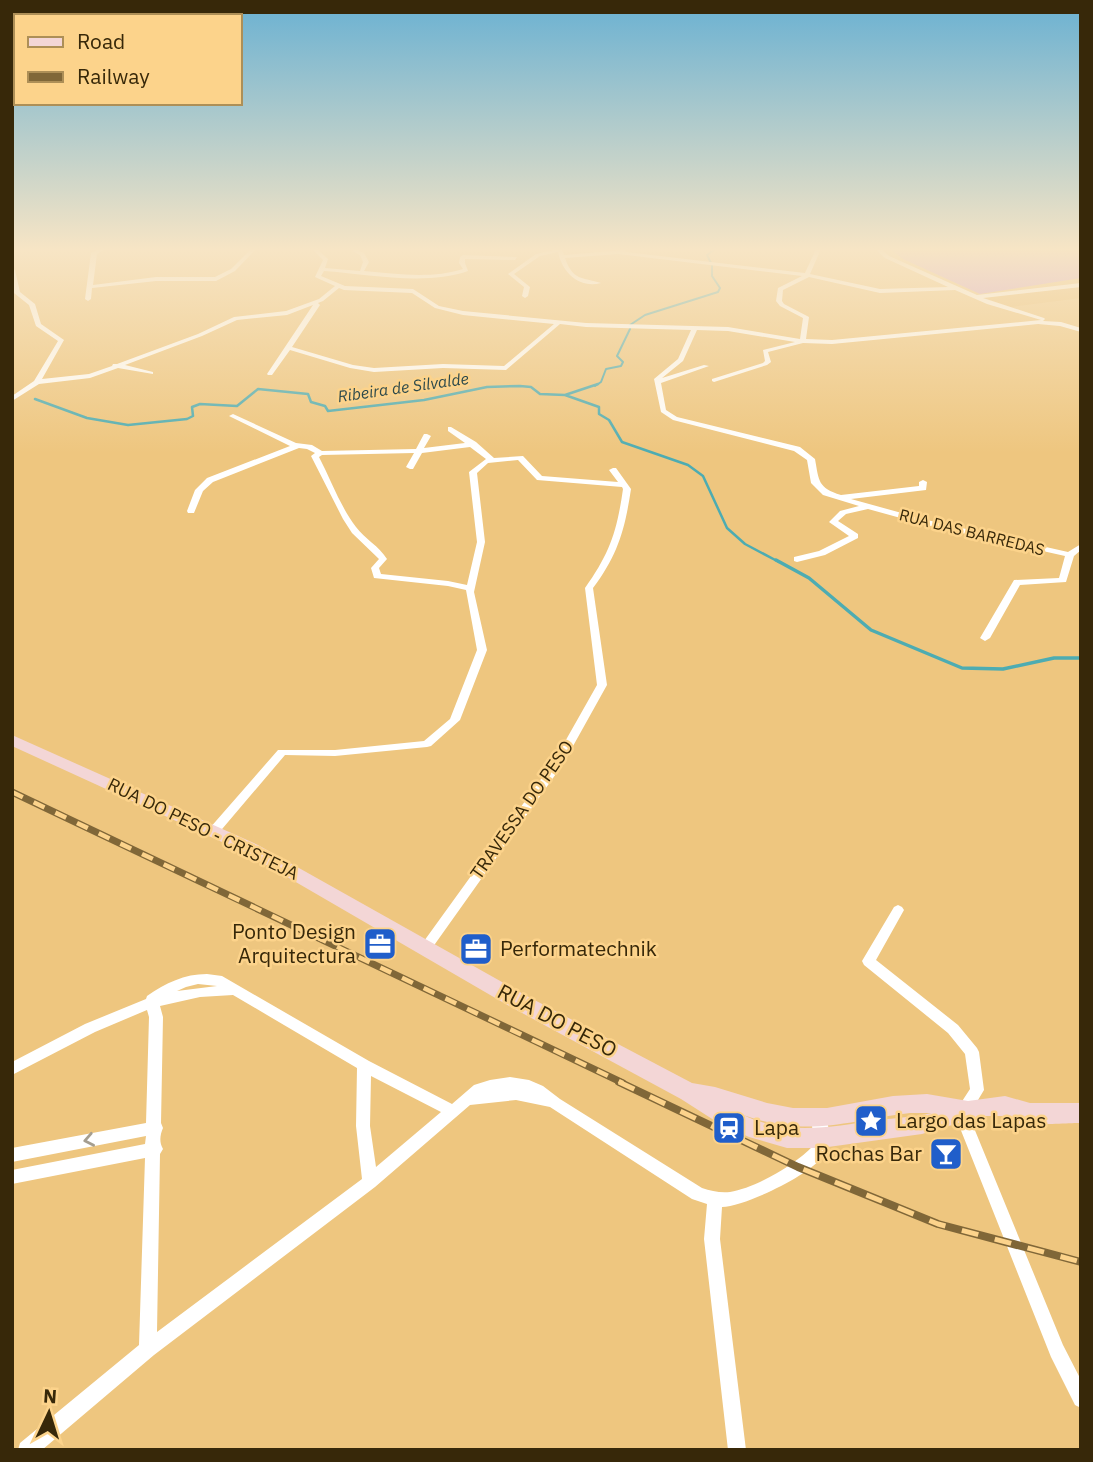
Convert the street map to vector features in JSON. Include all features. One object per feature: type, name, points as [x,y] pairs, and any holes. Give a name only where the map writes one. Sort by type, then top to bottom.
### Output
[{"type":"main road","name":"RUA DO PESO - CRISTEJA","points":[[12,740],[252,849],[425,948]]},
{"type":"main road","name":"RUA DO PESO","points":[[425,948],[690,1092],[709,1108],[761,1130],[801,1139],[821,1128],[934,1121],[964,1109]]},
{"type":"main road","points":[[964,1109],[1020,1116],[1028,1113],[1081,1113]]},
{"type":"street","points":[[36,317],[38,325],[61,340],[37,382]]},
{"type":"street","points":[[12,398],[37,382],[82,377],[244,317]]},
{"type":"street","points":[[270,374],[309,317]]},
{"type":"street","points":[[503,317],[558,323],[695,327],[803,341],[856,341],[1050,322]]},
{"type":"street","points":[[803,341],[806,317]]},
{"type":"street","points":[[1036,317],[1081,330]]},
{"type":"street","points":[[290,348],[321,354],[333,362],[374,370],[432,365],[506,368],[558,323]]},
{"type":"street","points":[[657,382],[657,379],[681,360],[695,327]]},
{"type":"street","points":[[714,380],[765,364],[768,362],[765,351],[803,341]]},
{"type":"street","points":[[114,365],[151,373]]},
{"type":"street","points":[[657,382],[706,366]]},
{"type":"street","name":"RUA DAS BARREDAS","points":[[657,382],[663,411],[675,419],[797,449],[811,459],[815,483],[826,493],[959,531],[1023,542],[1081,561]]},
{"type":"street","points":[[233,416],[297,446],[321,453],[420,450],[473,444]]},
{"type":"street","points":[[451,429],[492,460]]},
{"type":"street","points":[[410,467],[426,436]]},
{"type":"street","points":[[191,511],[200,490],[210,480],[297,446]]},
{"type":"street","points":[[321,453],[315,456],[350,524],[364,543],[380,552],[383,559],[375,568],[377,576],[395,580],[449,582],[471,589]]},
{"type":"street","points":[[214,832],[282,751],[335,753],[427,744],[455,720],[482,650],[471,589],[481,542],[473,472],[492,460],[520,458],[540,478],[624,485]]},
{"type":"street","points":[[613,470],[624,485]]},
{"type":"street","points":[[841,498],[923,488],[923,482]]},
{"type":"street","name":"TRAVESSA DO PESO","points":[[425,948],[559,762],[602,685],[589,588],[617,546],[627,489],[624,485]]},
{"type":"street","name":"RUA DAS BARREDAS","points":[[797,559],[822,553],[855,536],[833,522],[837,514],[846,510],[874,508]]},
{"type":"street","points":[[985,638],[1017,582],[1063,580],[1069,557],[1081,546]]},
{"type":"street","points":[[898,911],[869,961],[953,1029],[972,1052],[977,1090],[964,1109],[967,1128],[1057,1351],[1081,1399]]},
{"type":"street","points":[[12,1069],[152,1000],[205,990],[231,991],[452,1111]]},
{"type":"street","points":[[149,1349],[156,1128],[156,1017],[152,1000]]},
{"type":"street","points":[[364,1065],[363,1126],[370,1182]]},
{"type":"street","points":[[27,1450],[149,1349],[370,1182],[452,1111],[470,1099],[516,1094],[555,1103],[698,1194],[715,1199],[733,1199],[791,1171],[816,1153],[821,1128]]},
{"type":"street","points":[[12,1155],[156,1128]]},
{"type":"street","points":[[12,1177],[155,1149]]},
{"type":"street","points":[[715,1199],[712,1239],[737,1450]]},
{"type":"waterway","points":[[630,325],[642,317]]},
{"type":"waterway","points":[[598,384],[606,369],[621,366],[623,362],[617,356],[630,329]]},
{"type":"waterway","points":[[565,395],[598,384]]},
{"type":"waterway","name":"Ribeira de Silvalde","points":[[35,399],[87,418],[128,425],[187,419],[193,416],[192,407],[200,404],[237,406],[258,389],[308,394],[311,402],[325,406],[328,411],[424,400],[487,387],[531,387],[540,394],[565,395]]},
{"type":"waterway","points":[[565,395],[599,407],[599,414],[609,420],[622,442],[688,465],[703,476],[727,528],[745,544],[779,562]]},
{"type":"waterway","points":[[776,560],[809,578],[871,630],[962,668],[1003,669],[1054,658],[1081,658]]},
{"type":"railway","points":[[12,792],[623,1083]]},
{"type":"railway","points":[[619,1082],[798,1167],[938,1224],[1081,1262]]},
{"type":"place","name":"Ponto Design Arquitectura","points":[[380,944]]},
{"type":"place","name":"Performatechnik","points":[[476,949]]},
{"type":"place","name":"Largo das Lapas","points":[[871,1121]]},
{"type":"place","name":"Lapa","points":[[729,1128]]},
{"type":"place","name":"Rochas Bar","points":[[946,1154]]}]
